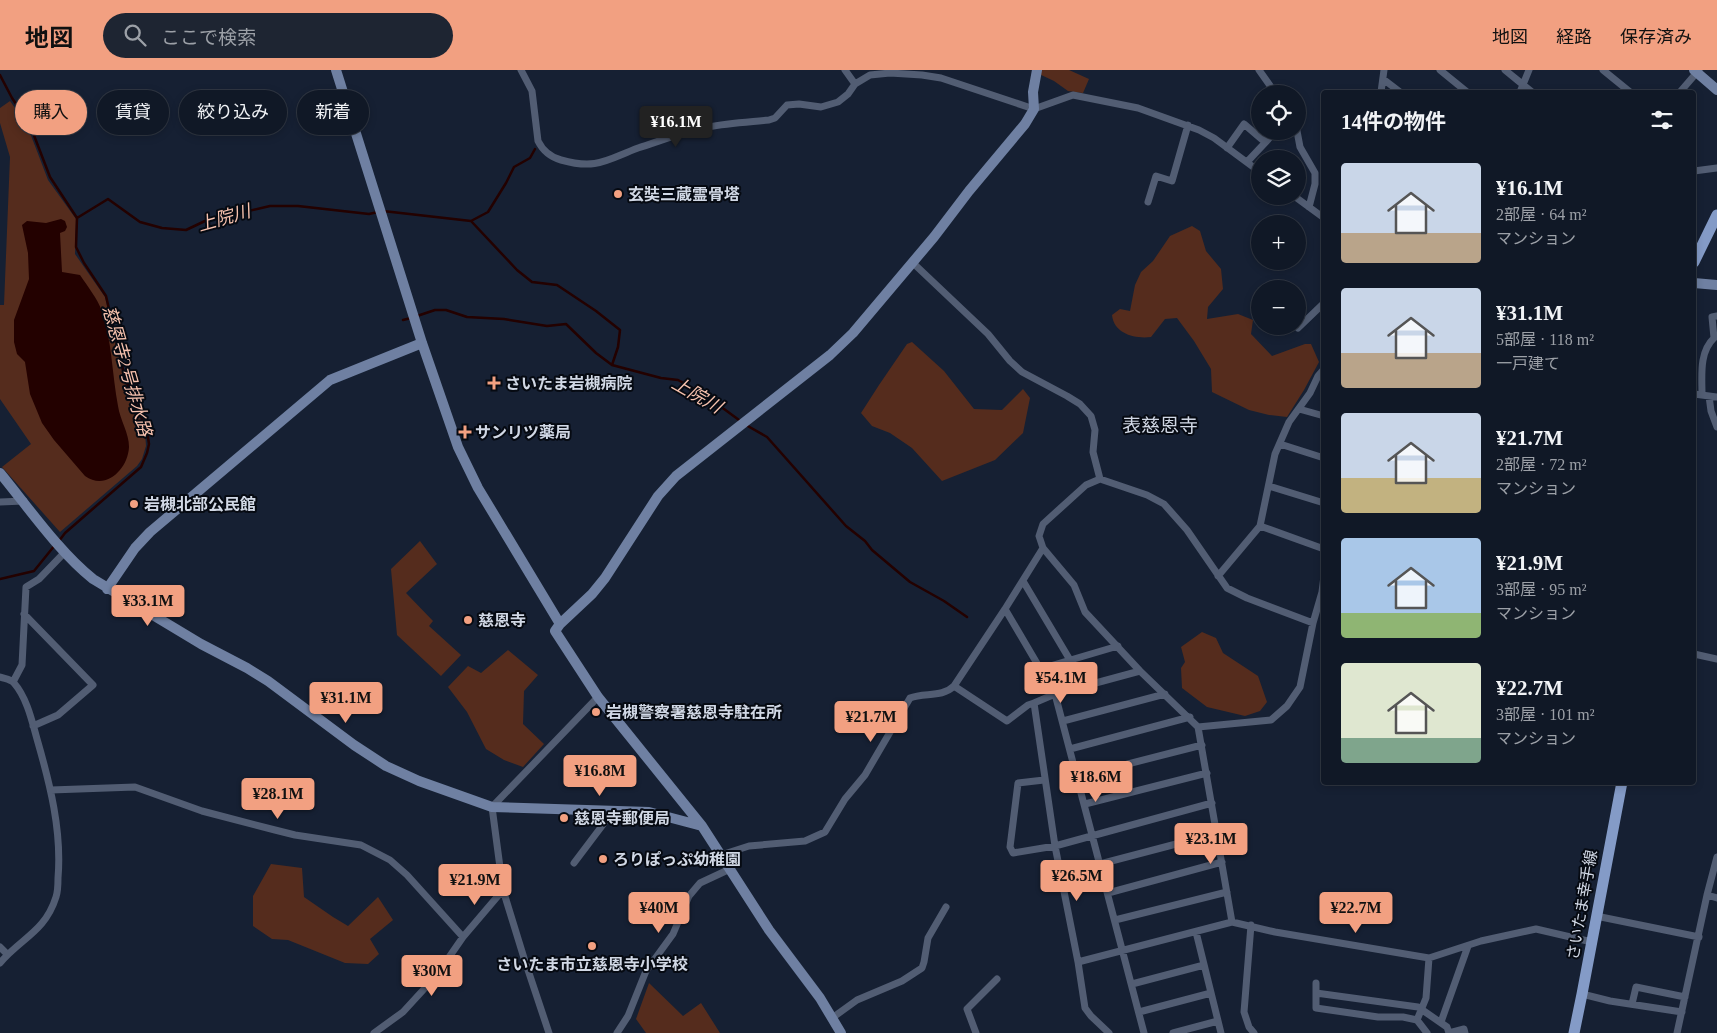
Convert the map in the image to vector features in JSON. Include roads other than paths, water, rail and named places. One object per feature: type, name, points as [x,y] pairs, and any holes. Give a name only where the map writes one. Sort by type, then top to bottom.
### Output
[{"type":"main road","points":[[1696,258],[1717,215]]},
{"type":"main road","name":"さいたま幸手線","points":[[1574,1033],[1621,785]]},
{"type":"street","points":[[336,70],[422,343],[458,447],[478,488],[560,624]]},
{"type":"street","points":[[520,70],[532,91],[538,141],[541,148],[556,158],[578,165],[611,160],[637,149],[708,127],[769,120],[775,118],[787,106],[799,104],[821,107],[838,102],[848,94],[855,84],[870,75],[890,72],[922,73],[1034,109],[1073,95],[1138,108],[1188,125],[1214,138],[1251,165]]},
{"type":"street","points":[[845,70],[855,84]]},
{"type":"street","points":[[841,1033],[801,970],[769,930],[702,826],[598,697],[555,631],[606,578],[658,496],[676,476],[830,355],[853,333],[1020,131],[1034,109],[1033,92],[1037,70]]},
{"type":"street","points":[[1259,70],[1270,85]]},
{"type":"street","points":[[1381,90],[1384,70]]},
{"type":"street","points":[[1440,70],[1464,90]]},
{"type":"street","points":[[1505,70],[1530,90]]},
{"type":"street","points":[[1520,90],[1529,70]]},
{"type":"street","points":[[1603,70],[1628,90]]},
{"type":"street","points":[[1682,90],[1696,71],[1717,90]]},
{"type":"street","points":[[1383,79],[1397,90]]},
{"type":"street","points":[[1227,148],[1244,124],[1265,142],[1247,162]]},
{"type":"street","points":[[1148,202],[1156,176],[1172,181],[1188,125]]},
{"type":"street","points":[[1299,140],[1300,146],[1315,173],[1315,184],[1309,206]]},
{"type":"street","points":[[1696,172],[1717,168]]},
{"type":"street","points":[[1306,204],[1321,216]]},
{"type":"street","points":[[912,262],[988,334],[1010,361],[1022,372],[1080,404],[1091,416],[1095,430],[1093,452],[1100,479]]},
{"type":"street","points":[[1696,283],[1717,285]]},
{"type":"street","points":[[1306,320],[1321,306]]},
{"type":"street","points":[[1717,316],[1712,317],[1715,338],[1710,342],[1701,368],[1710,396],[1711,411],[1717,427]]},
{"type":"street","points":[[107,589],[135,548],[150,532],[330,380],[422,343]]},
{"type":"street","points":[[1218,576],[1260,526],[1275,454],[1290,422],[1310,393],[1321,372]]},
{"type":"street","points":[[1696,394],[1710,396]]},
{"type":"street","points":[[1299,409],[1321,415]]},
{"type":"street","points":[[1280,444],[1321,457]]},
{"type":"street","points":[[0,473],[80,569],[107,589],[268,681],[354,745],[386,766],[419,781],[492,807],[649,812],[702,826]]},
{"type":"street","points":[[1232,922],[1198,727],[1190,717],[1140,671],[1085,612],[1074,585],[1043,548],[1040,536],[1043,524],[1086,485],[1100,479],[1147,494],[1164,504],[1187,530],[1227,588],[1313,623]]},
{"type":"street","points":[[1269,486],[1321,502]]},
{"type":"street","points":[[0,502],[24,501]]},
{"type":"street","points":[[1260,526],[1321,548]]},
{"type":"street","points":[[12,682],[22,665],[26,587],[39,579],[60,546]]},
{"type":"street","points":[[721,854],[749,846],[805,841],[824,832],[845,799],[865,774],[910,698],[943,693],[954,686],[1024,581],[1043,548]]},
{"type":"street","points":[[1024,581],[1070,660]]},
{"type":"street","points":[[1198,727],[1271,720],[1288,706],[1300,687],[1313,623],[1321,595]]},
{"type":"street","points":[[1005,609],[1055,694],[1144,1033]]},
{"type":"street","points":[[24,614],[93,685],[58,714],[33,726]]},
{"type":"street","points":[[1040,669],[1118,646]]},
{"type":"street","points":[[1696,654],[1717,659]]},
{"type":"street","points":[[954,686],[1007,720],[1028,705],[1055,694],[1140,671]]},
{"type":"street","points":[[0,677],[12,682],[22,695],[33,726],[52,790],[59,853],[57,894],[52,909],[38,929],[7,954],[0,963]]},
{"type":"street","points":[[1063,721],[1165,694]]},
{"type":"street","points":[[492,807],[598,697]]},
{"type":"street","points":[[1034,703],[1055,846],[1086,1011],[1109,1033]]},
{"type":"street","points":[[1070,749],[1190,717]]},
{"type":"street","points":[[1078,776],[1202,745]]},
{"type":"street","points":[[1085,804],[1207,773]]},
{"type":"street","points":[[1044,780],[1018,783],[1011,851],[1016,853],[1055,846],[1212,804]]},
{"type":"street","points":[[52,790],[135,787],[202,811],[275,830],[361,845],[390,860],[414,882],[463,937]]},
{"type":"street","points":[[492,807],[503,890],[549,1033]]},
{"type":"street","points":[[574,863],[614,810]]},
{"type":"street","points":[[1100,864],[1218,833]]},
{"type":"street","points":[[1677,1033],[1717,856]]},
{"type":"street","points":[[1108,893],[1222,862]]},
{"type":"street","points":[[617,1033],[628,1016],[646,971],[673,934],[689,896],[700,883],[730,869]]},
{"type":"street","points":[[374,1033],[403,1012],[418,996],[436,976],[463,937],[503,890]]},
{"type":"street","points":[[1115,920],[1227,892]]},
{"type":"street","points":[[1707,895],[1717,898]]},
{"type":"street","points":[[832,1018],[857,1000],[902,981],[922,968],[928,938],[946,907]]},
{"type":"street","points":[[1596,916],[1699,937]]},
{"type":"street","points":[[1078,962],[1232,922],[1274,932],[1429,958],[1536,929],[1592,942]]},
{"type":"street","points":[[1251,925],[1244,1012],[1249,1027],[1254,1033]]},
{"type":"street","points":[[1196,932],[1221,1033]]},
{"type":"street","points":[[1442,1022],[1468,946]]},
{"type":"street","points":[[0,947],[7,954]]},
{"type":"street","points":[[1417,1020],[1426,998],[1429,958]]},
{"type":"street","points":[[1132,984],[1204,965]]},
{"type":"street","points":[[976,1033],[968,1009],[998,980]]},
{"type":"street","points":[[1316,983],[1316,1008],[1378,1017],[1403,1017],[1417,1020],[1427,1033]]},
{"type":"street","points":[[1632,1004],[1636,987],[1685,997]]},
{"type":"street","points":[[1139,1012],[1211,993]]},
{"type":"street","points":[[1316,993],[1418,1007],[1442,1022],[1447,1027],[1449,1033],[1464,1029],[1464,1033]]},
{"type":"street","points":[[1582,994],[1610,1001],[1682,1012]]},
{"type":"street","points":[[1173,1033],[1218,1021]]},
{"type":"waterway","name":"上院川","points":[[0,75],[12,98],[30,125],[50,177],[77,218]]},
{"type":"waterway","points":[[383,211],[471,221],[488,212],[514,167],[530,158],[535,149]]},
{"type":"waterway","name":"上院川","points":[[77,218],[108,199],[140,222],[162,228],[186,230],[205,221],[270,206],[298,206],[369,214],[378,212]]},
{"type":"waterway","name":"慈恩寺2号排水路","points":[[59,541],[65,533],[141,467],[149,444],[147,431],[125,378],[106,296],[84,263],[76,247],[77,218]]},
{"type":"waterway","points":[[471,221],[517,270],[532,282],[557,285],[596,311],[620,330],[618,347],[612,365]]},
{"type":"waterway","name":"上院川","points":[[417,316],[435,310],[446,310],[467,317],[504,319],[547,326],[566,324],[596,353],[612,365],[661,378],[678,380],[705,395],[739,420]]},
{"type":"waterway","name":"上院川","points":[[403,320],[411,318]]},
{"type":"waterway","name":"上院川","points":[[746,425],[767,437],[846,526],[865,541],[872,550],[910,582],[944,601],[967,617]]},
{"type":"waterway","name":"慈恩寺2号排水路","points":[[0,579],[34,571],[55,545]]},
{"type":"place","name":"玄奘三蔵霊骨塔","points":[[618,194]]},
{"type":"place","name":"さいたま岩槻病院","points":[[494,383]]},
{"type":"place","name":"サンリツ薬局","points":[[465,432]]},
{"type":"place","name":"岩槻北部公民館","points":[[134,504]]},
{"type":"place","name":"慈恩寺","points":[[468,620]]},
{"type":"place","name":"岩槻警察署慈恩寺駐在所","points":[[596,712]]},
{"type":"place","name":"慈恩寺郵便局","points":[[564,818]]},
{"type":"place","name":"ろりぽっぷ幼稚園","points":[[603,859]]},
{"type":"place","name":"さいたま市立慈恩寺小学校","points":[[592,946]]},
{"type":"district","name":"表慈恩寺","points":[[1160,425]]}]
